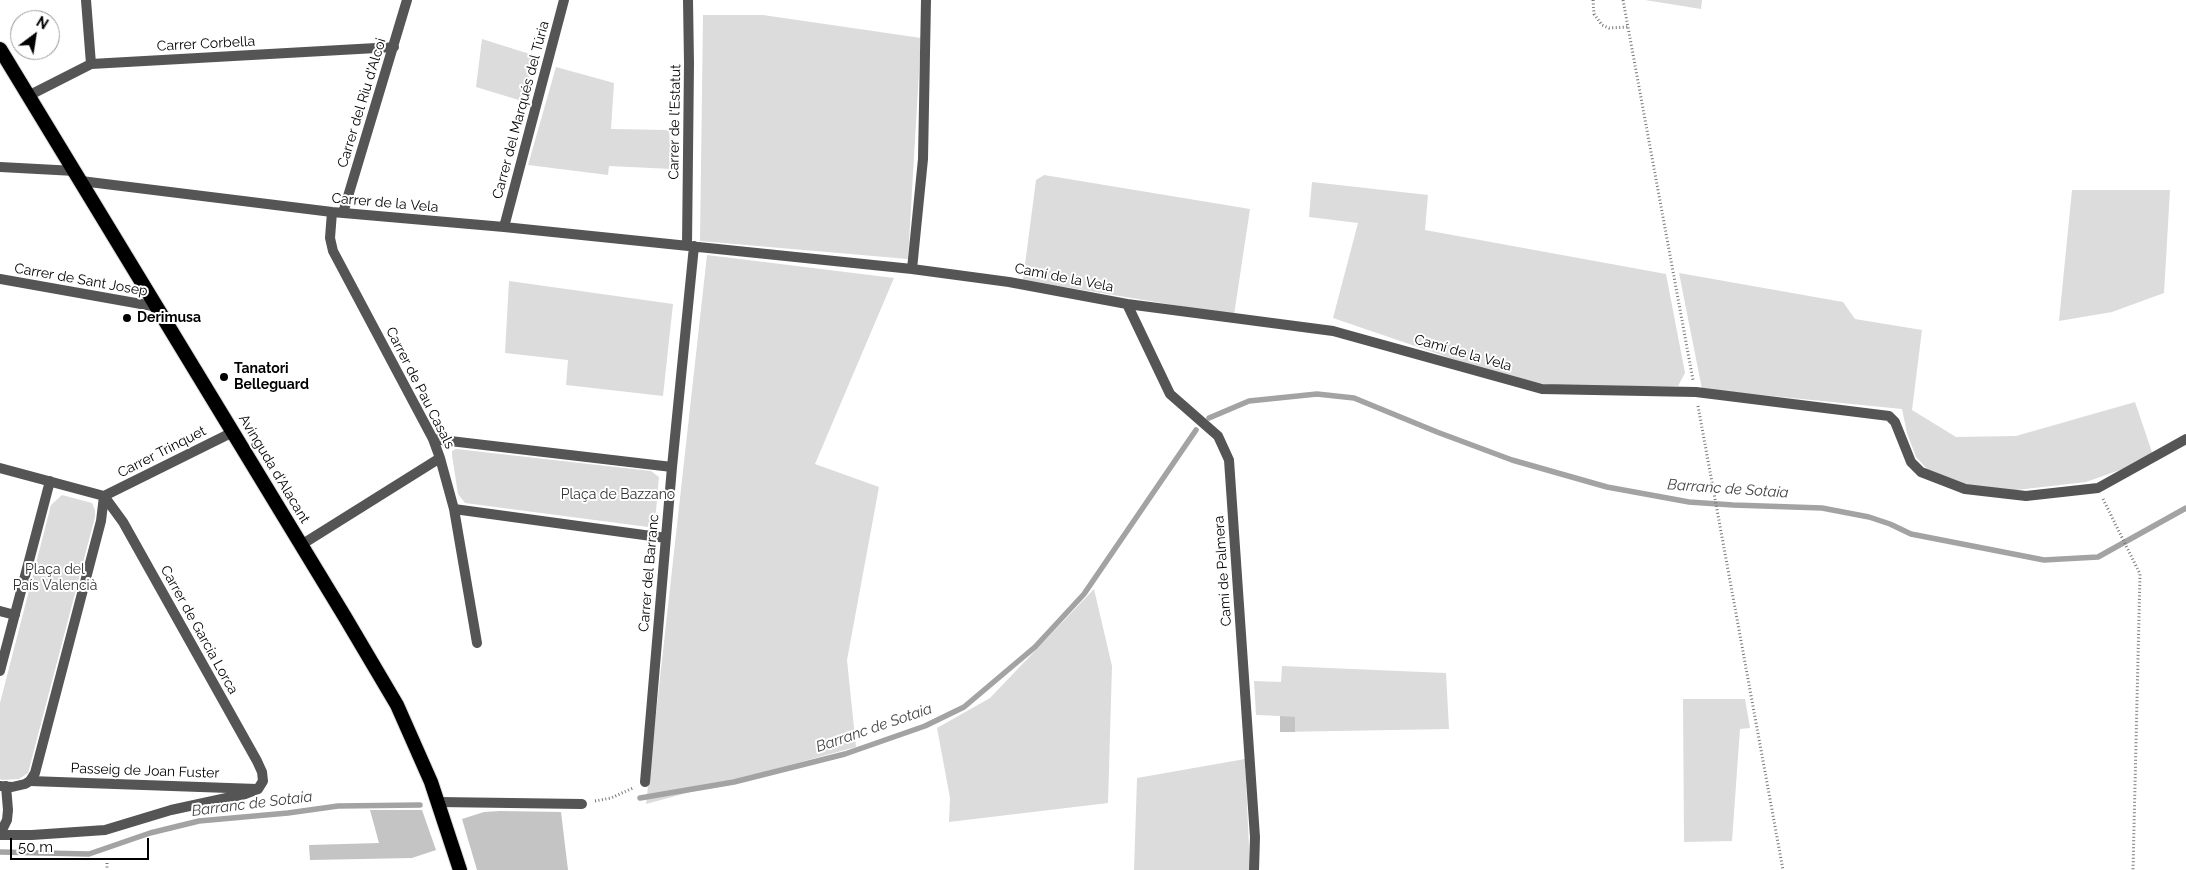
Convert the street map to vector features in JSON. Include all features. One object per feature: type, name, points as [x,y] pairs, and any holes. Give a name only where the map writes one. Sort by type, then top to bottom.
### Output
[{"type":"highway","name":"Avinguda d'Alacant","points":[[0,49],[158,307],[397,705],[439,802],[460,870]]},
{"type":"street","points":[[86,0],[92,64]]},
{"type":"street","name":"Carrer del Riu d'Alcoi","points":[[343,213],[408,0]]},
{"type":"street","name":"Carrer del Marqués del Túria","points":[[504,227],[564,0]]},
{"type":"street","name":"Carrer de l'Estatut","points":[[688,0],[690,246]]},
{"type":"street","points":[[912,269],[923,159],[926,0]]},
{"type":"street","name":"Carrer Corbella","points":[[28,96],[92,64],[394,48]]},
{"type":"street","name":"Carrer de la Vela","points":[[0,167],[78,176],[332,212],[690,246]]},
{"type":"street","name":"Carrer de Pau Casals","points":[[332,212],[330,238],[333,251],[433,439],[440,458],[454,509],[477,643]]},
{"type":"street","name":"Camí de la Vela","points":[[690,246],[912,269],[1008,282],[1127,304],[1334,331],[1542,390],[1696,392],[1889,416],[1895,422],[1911,462],[1921,472],[1966,489],[2026,496],[2098,488],[2186,439]]},
{"type":"street","name":"Carrer del Barranc","points":[[645,782],[690,246]]},
{"type":"street","name":"Carrer de Sant Josep","points":[[0,280],[158,307]]},
{"type":"street","name":"Camí de Palmera","points":[[1127,304],[1170,394],[1218,436],[1229,460],[1255,838],[1254,870]]},
{"type":"street","name":"Carrer Trinquet","points":[[104,496],[233,432]]},
{"type":"street","points":[[433,439],[672,467]]},
{"type":"street","points":[[301,545],[440,458]]},
{"type":"street","points":[[0,468],[104,496],[101,521],[35,772],[30,781],[19,786],[3,786],[8,810],[7,820],[0,835],[32,836],[105,830],[171,810],[233,798],[260,785]]},
{"type":"street","points":[[0,671],[50,481]]},
{"type":"street","name":"Carrer de García Lorca","points":[[104,496],[123,522],[257,761],[262,772],[260,785]]},
{"type":"street","points":[[454,509],[666,538]]},
{"type":"street","points":[[0,611],[15,615]]},
{"type":"street","name":"Passeig de Joan Fuster","points":[[30,781],[260,785]]},
{"type":"street","points":[[439,802],[582,804]]},
{"type":"path","points":[[1593,0],[1594,14],[1602,25],[1615,28],[1628,27]]},
{"type":"path","points":[[1623,0],[1783,870]]},
{"type":"path","points":[[2098,488],[2140,574],[2133,870]]},
{"type":"path","points":[[582,804],[611,798],[645,782]]},
{"type":"path","points":[[107,863],[107,870]]},
{"type":"green space","points":[[1645,0],[1702,0],[1701,9]]},
{"type":"green space","points":[[703,15],[763,15],[921,38],[908,259],[700,241]]},
{"type":"green space","points":[[482,39],[536,56],[522,101],[476,87]]},
{"type":"green space","points":[[556,67],[614,83],[611,129],[669,130],[672,169],[609,166],[608,175],[528,165]]},
{"type":"green space","points":[[1044,175],[1250,209],[1234,315],[1023,280],[1036,180]]},
{"type":"green space","points":[[1312,182],[1428,195],[1425,230],[1666,274],[1685,373],[1678,386],[1553,386],[1494,373],[1333,318],[1358,223],[1309,217]]},
{"type":"green space","points":[[2072,190],[2170,190],[2164,293],[2112,312],[2059,321]]},
{"type":"green space","points":[[707,255],[894,278],[815,464],[879,487],[847,660],[856,747],[646,804]]},
{"type":"green space","points":[[1679,273],[1843,302],[1855,319],[1922,330],[1912,410],[1956,437],[2016,436],[2135,402],[2154,458],[2086,482],[2008,491],[1961,485],[1929,471],[1916,457],[1907,433],[1902,409],[1702,389]]},
{"type":"green space","points":[[509,281],[673,304],[663,396],[566,385],[568,360],[505,353]]},
{"type":"green space","name":"Plaça de Bazzano","points":[[456,449],[651,471],[659,477],[655,522],[648,527],[465,503],[458,494],[452,455],[452,451]]},
{"type":"green space","name":"Plaça del País Valencià","points":[[62,495],[92,503],[95,517],[28,773],[19,779],[2,780],[0,779],[0,703],[51,505]]},
{"type":"green space","points":[[1094,589],[1112,666],[1108,803],[949,822],[950,798],[937,728],[990,698]]},
{"type":"green space","points":[[1282,666],[1446,673],[1449,729],[1280,732],[1280,716],[1256,715],[1254,681],[1281,682]]},
{"type":"green space","points":[[1683,699],[1745,699],[1750,728],[1740,729],[1732,841],[1684,842]]},
{"type":"green space","points":[[1245,759],[1250,870],[1134,870],[1137,778]]},
{"type":"building","points":[[1280,716],[1295,717],[1295,732],[1280,732]]},
{"type":"building","points":[[370,810],[422,810],[436,850],[412,858],[310,860],[309,845],[379,843]]},
{"type":"building","points":[[484,812],[561,812],[568,870],[477,870],[462,819]]},
{"type":"waterway","name":"Barranc de Sotaia","points":[[1209,418],[1249,401],[1317,394],[1354,398],[1512,460],[1607,487],[1689,502],[1822,508],[1869,517],[1911,534],[2044,560],[2098,557],[2186,508]]},
{"type":"waterway","name":"Barranc de Sotaia","points":[[640,798],[734,782],[845,754],[925,726],[964,707],[1035,647],[1084,594],[1196,430]]},
{"type":"waterway","name":"Barranc de Sotaia","points":[[0,852],[89,854],[150,833],[199,821],[288,813],[338,806],[420,805]]},
{"type":"place","name":"Derimusa","points":[[127,318]]},
{"type":"place","name":"Tanatori Belleguard","points":[[224,377]]}]
